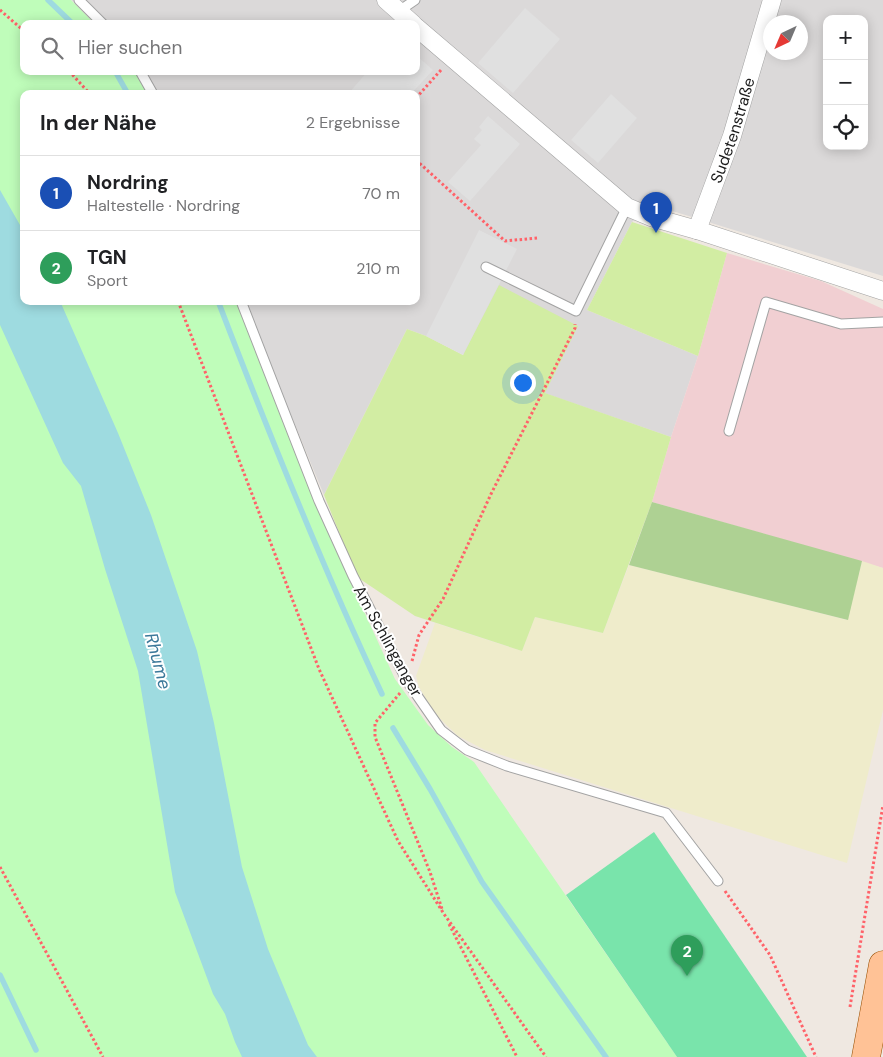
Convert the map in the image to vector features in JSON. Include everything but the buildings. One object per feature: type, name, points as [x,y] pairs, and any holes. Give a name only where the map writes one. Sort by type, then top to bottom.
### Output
[{"type":"main road","points":[[866,1057],[883,965]]},
{"type":"street","name":"Sudetenstraße","points":[[697,230],[732,136],[772,0]]},
{"type":"street","points":[[392,6],[408,20]]},
{"type":"street","points":[[420,30],[627,207],[651,217],[697,230],[883,291]]},
{"type":"lane","points":[[78,0],[99,20]]},
{"type":"lane","points":[[392,6],[415,0]]},
{"type":"lane","points":[[142,75],[150,90]]},
{"type":"lane","points":[[486,267],[576,311],[627,207]]},
{"type":"lane","points":[[730,431],[766,302],[841,324],[883,322]]},
{"type":"lane","name":"Am Schlinganger","points":[[243,305],[323,509],[353,576],[407,681],[441,730],[467,750],[507,766],[666,813],[718,881]]},
{"type":"path","points":[[0,10],[20,28]]},
{"type":"path","points":[[420,94],[452,58]]},
{"type":"path","points":[[73,75],[86,90]]},
{"type":"path","points":[[420,164],[505,241],[537,238]]},
{"type":"path","points":[[498,243],[500,236]]},
{"type":"path","points":[[180,305],[319,669],[398,841],[444,914],[546,1057]]},
{"type":"path","points":[[517,1057],[444,914],[430,872],[375,737],[375,723],[397,698],[407,681],[419,635],[443,599],[491,494],[575,328],[576,311]]},
{"type":"path","points":[[849,1010],[883,805]]},
{"type":"path","points":[[0,867],[103,1057]]},
{"type":"path","points":[[718,881],[770,954],[816,1057]]},
{"type":"shaded area","points":[[71,0],[883,0],[883,276],[653,205],[632,222],[587,310],[698,356],[671,437],[544,393],[426,336],[407,329],[324,495],[246,305],[420,305],[420,90],[151,90],[142,75],[420,75],[420,20],[94,20]]},
{"type":"shaded area","points":[[525,8],[560,39],[513,93],[478,63]]},
{"type":"shaded area","points":[[420,59],[433,70],[415,90],[351,90],[365,75],[420,75]]},
{"type":"shaded area","points":[[611,94],[637,118],[598,163],[571,140]]},
{"type":"shaded area","points":[[488,116],[520,144],[470,201],[448,182],[481,145],[474,139],[482,130],[479,127]]},
{"type":"shaded area","points":[[479,230],[517,249],[463,355],[426,336]]},
{"type":"shaded area","points":[[727,253],[821,281],[883,309],[883,568],[652,502],[698,356]]},
{"type":"shaded area","points":[[862,561],[883,568],[883,710],[847,863],[485,750],[458,736],[435,714],[419,687],[416,676],[435,623],[522,651],[535,617],[603,633],[629,565],[847,620]]},
{"type":"green space","points":[[0,0],[71,0],[91,20],[20,20],[20,75],[138,75],[147,90],[20,90],[20,305],[238,305],[334,546],[395,679],[428,725],[452,747],[474,762],[677,1057],[0,1057]]},
{"type":"green space","points":[[632,222],[727,253],[698,356],[587,310]]},
{"type":"green space","points":[[499,285],[578,326],[545,393],[671,437],[652,502],[603,633],[535,617],[522,651],[415,616],[357,577],[324,495],[407,329],[426,336],[463,355]]},
{"type":"green space","points":[[652,502],[862,561],[848,620],[629,565]]},
{"type":"green space","points":[[654,832],[807,1057],[677,1057],[566,895]]},
{"type":"water","name":"Rhume","points":[[0,190],[20,225],[20,305],[62,305],[118,433],[151,515],[197,651],[214,723],[242,867],[268,949],[308,1045],[317,1057],[242,1057],[225,1014],[213,994],[175,892],[138,671],[105,569],[81,486],[63,463],[0,325]]},
{"type":"waterway","points":[[48,0],[69,20]]},
{"type":"waterway","points":[[117,75],[126,90]]},
{"type":"waterway","points":[[220,305],[297,499],[338,597],[382,694]]},
{"type":"waterway","points":[[393,728],[430,789],[482,882],[606,1057]]},
{"type":"waterway","points":[[0,975],[36,1050]]},
{"type":"place","name":"Nordring","points":[[656,233]]},
{"type":"place","name":"TGN","points":[[687,976]]}]
